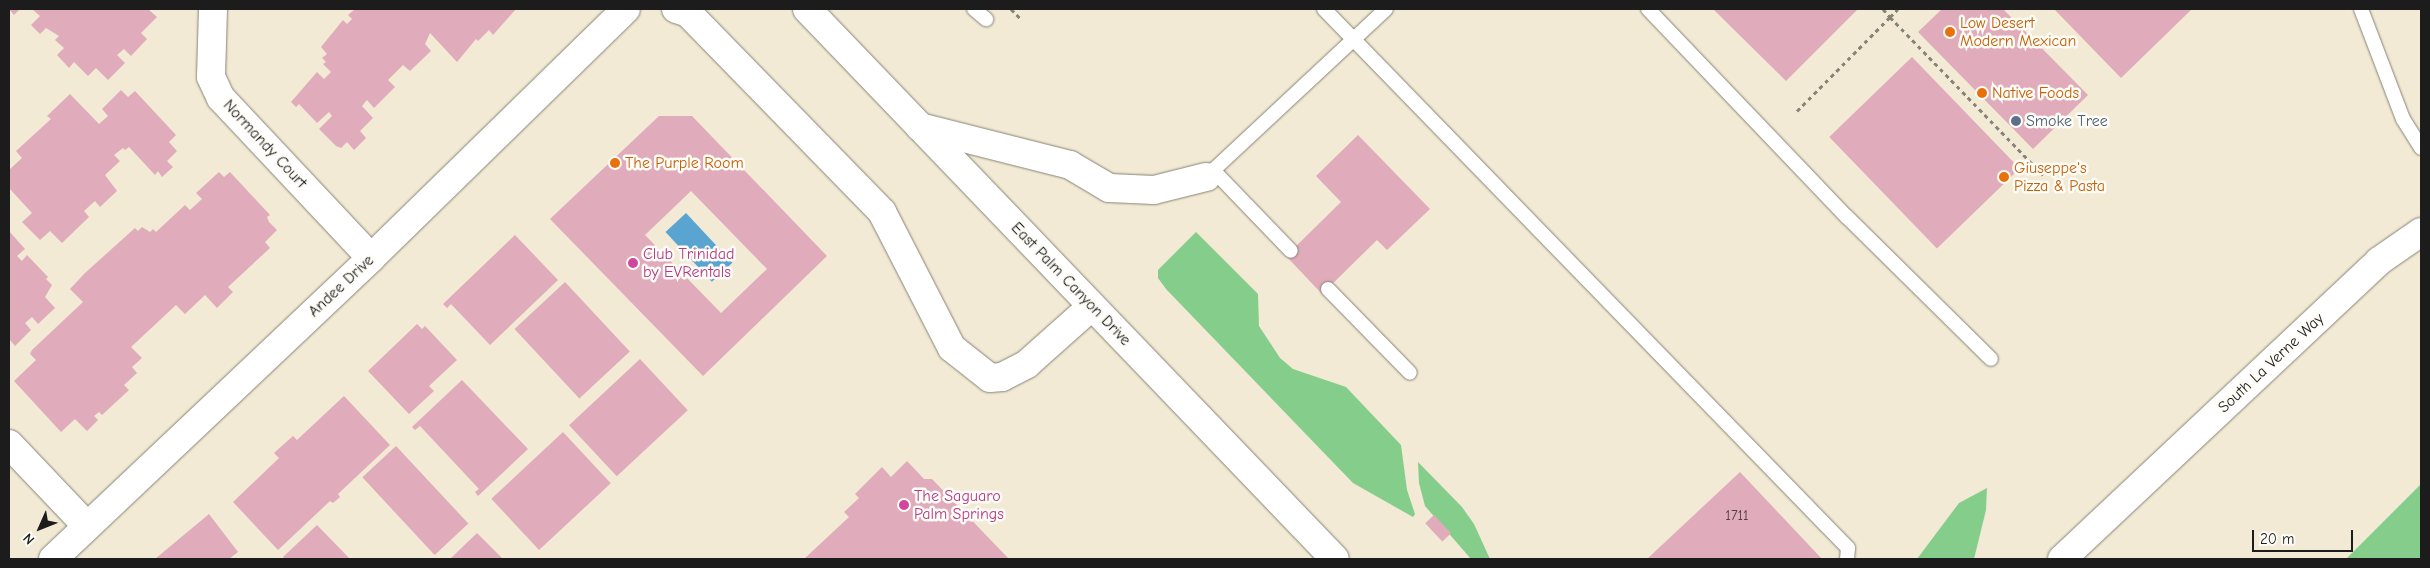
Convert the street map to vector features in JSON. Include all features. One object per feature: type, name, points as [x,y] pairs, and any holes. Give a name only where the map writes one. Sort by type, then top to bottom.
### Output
[{"type":"street","name":"Normandy Court","points":[[213,9],[211,77],[222,98],[371,258]]},
{"type":"street","name":"Andee Drive","points":[[53,559],[617,22],[626,9]]},
{"type":"street","points":[[676,9],[688,13],[882,212],[952,348],[990,378],[1002,377],[1027,364],[1092,306]]},
{"type":"street","name":"East Palm Canyon Drive","points":[[807,9],[1335,559]]},
{"type":"street","points":[[920,127],[1070,165],[1109,188],[1154,190],[1210,174]]},
{"type":"street","name":"South La Verne Way","points":[[2062,559],[2379,261],[2421,232]]},
{"type":"street","points":[[9,444],[87,526]]},
{"type":"lane","points":[[974,9],[986,19]]},
{"type":"lane","points":[[1324,9],[1829,528],[1848,548],[1847,559]]},
{"type":"lane","points":[[1291,251],[1210,174],[1386,9]]},
{"type":"lane","points":[[1648,9],[1847,217],[1991,359]]},
{"type":"lane","points":[[2361,9],[2403,119],[2421,148]]},
{"type":"lane","points":[[1328,288],[1410,373]]},
{"type":"path","points":[[1011,9],[1020,18]]},
{"type":"path","points":[[1883,9],[2045,177]]},
{"type":"path","points":[[1797,111],[1898,9]]},
{"type":"green space","points":[[1196,232],[1258,294],[1259,326],[1280,358],[1293,369],[1346,387],[1401,445],[1407,490],[1415,514],[1413,517],[1353,483],[1166,289],[1158,278],[1158,270]]},
{"type":"green space","points":[[1418,462],[1462,507],[1474,524],[1490,559],[1471,559],[1425,506],[1419,483]]},
{"type":"green space","points":[[2421,484],[2421,559],[2346,559]]},
{"type":"green space","points":[[1987,488],[1986,510],[1974,559],[1917,559],[1959,503]]},
{"type":"water","points":[[686,213],[732,263],[712,282],[666,232]]},
{"type":"building","points":[[9,9],[20,9],[14,15]]},
{"type":"building","points":[[32,9],[148,9],[157,17],[141,33],[147,39],[131,56],[124,49],[117,55],[125,63],[108,80],[96,68],[88,76],[74,62],[69,68],[57,55],[64,48],[55,40],[59,36],[46,28],[40,34],[31,25],[40,16]]},
{"type":"building","points":[[355,9],[516,9],[493,35],[489,30],[478,41],[476,39],[457,62],[430,33],[425,44],[431,51],[410,71],[403,65],[388,80],[395,87],[374,108],[367,100],[362,106],[373,118],[360,131],[366,138],[354,150],[347,142],[341,148],[336,146],[319,129],[332,116],[329,112],[317,123],[299,104],[296,107],[291,102],[317,72],[324,79],[331,72],[323,64],[326,62],[322,58],[327,54],[321,47],[343,20],[347,24],[352,19],[348,15]]},
{"type":"building","points":[[1713,9],[1858,9],[1786,81]]},
{"type":"building","points":[[1942,9],[2003,9],[2088,95],[2033,149],[1918,32]]},
{"type":"building","points":[[2054,9],[2192,9],[2121,78]]},
{"type":"building","points":[[1912,57],[2020,168],[1937,248],[1829,137]]},
{"type":"building","points":[[121,90],[128,97],[135,91],[176,135],[169,142],[177,151],[167,161],[173,167],[162,177],[158,171],[155,175],[129,147],[125,150],[123,148],[114,155],[120,161],[105,175],[117,191],[100,207],[95,201],[84,211],[89,217],[62,243],[50,231],[40,240],[22,222],[32,213],[9,188],[9,170],[22,158],[16,151],[51,119],[47,116],[70,94],[99,124],[108,116],[102,109]]},
{"type":"building","name":"Club Trinidad by EVRentals","points":[[659,116],[692,116],[827,256],[703,376],[550,219]],"holes":[[[691,191],[767,269],[721,313],[645,235]]]},
{"type":"building","points":[[1358,135],[1430,209],[1387,250],[1377,240],[1322,294],[1286,256],[1341,202],[1316,176]]},
{"type":"building","points":[[219,172],[224,177],[230,172],[270,215],[267,217],[269,222],[277,230],[265,242],[270,248],[228,287],[233,292],[217,308],[205,295],[185,314],[176,305],[131,347],[142,358],[132,367],[137,373],[124,385],[129,390],[102,415],[99,412],[94,416],[98,420],[87,431],[75,419],[61,432],[14,381],[36,360],[30,354],[32,350],[83,302],[70,289],[85,273],[135,228],[138,231],[142,227],[150,232],[153,229],[156,232],[185,205],[190,210],[202,199],[196,193]]},
{"type":"building","points":[[9,231],[25,249],[17,256],[22,261],[27,255],[48,277],[46,279],[52,285],[45,297],[55,308],[38,324],[32,317],[25,323],[31,330],[15,346],[9,339]]},
{"type":"building","points":[[515,235],[558,280],[490,345],[451,304],[447,308],[443,304]]},
{"type":"building","points":[[565,282],[630,351],[579,399],[515,329]]},
{"type":"building","points":[[417,324],[422,329],[425,326],[457,360],[429,386],[434,391],[409,414],[368,371]]},
{"type":"building","points":[[640,359],[688,410],[617,476],[569,425]]},
{"type":"building","points":[[462,380],[528,449],[478,496],[475,492],[479,489],[420,426],[415,430],[412,427]]},
{"type":"building","points":[[344,396],[390,445],[338,494],[340,497],[333,503],[330,501],[278,550],[233,502],[279,458],[274,453],[293,436],[297,440]]},
{"type":"building","points":[[563,432],[611,483],[539,550],[491,499]]},
{"type":"building","points":[[396,446],[468,524],[435,555],[362,477]]},
{"type":"building","name":"The Saguaro Palm Springs","points":[[907,461],[924,479],[932,479],[1009,559],[804,559],[849,517],[844,512],[859,498],[855,494],[882,467],[891,477]]},
{"type":"building","points":[[1740,472],[1822,559],[1647,559]]},
{"type":"building","points":[[209,514],[238,552],[229,559],[155,559]]},
{"type":"building","points":[[1434,515],[1451,533],[1442,541],[1425,523]]},
{"type":"building","points":[[317,525],[350,559],[285,559],[283,557]]},
{"type":"building","points":[[477,533],[503,559],[450,559]]},
{"type":"place","name":"Low Desert Modern Mexican","points":[[1950,32]]},
{"type":"place","name":"Native Foods","points":[[1982,93]]},
{"type":"place","name":"Smoke Tree","points":[[2016,121]]},
{"type":"place","name":"The Purple Room","points":[[615,163]]},
{"type":"place","name":"Giuseppe's Pizza & Pasta","points":[[2004,177]]},
{"type":"place","name":"Club Trinidad by EVRentals","points":[[633,263]]},
{"type":"place","name":"The Saguaro Palm Springs","points":[[904,505]]}]
